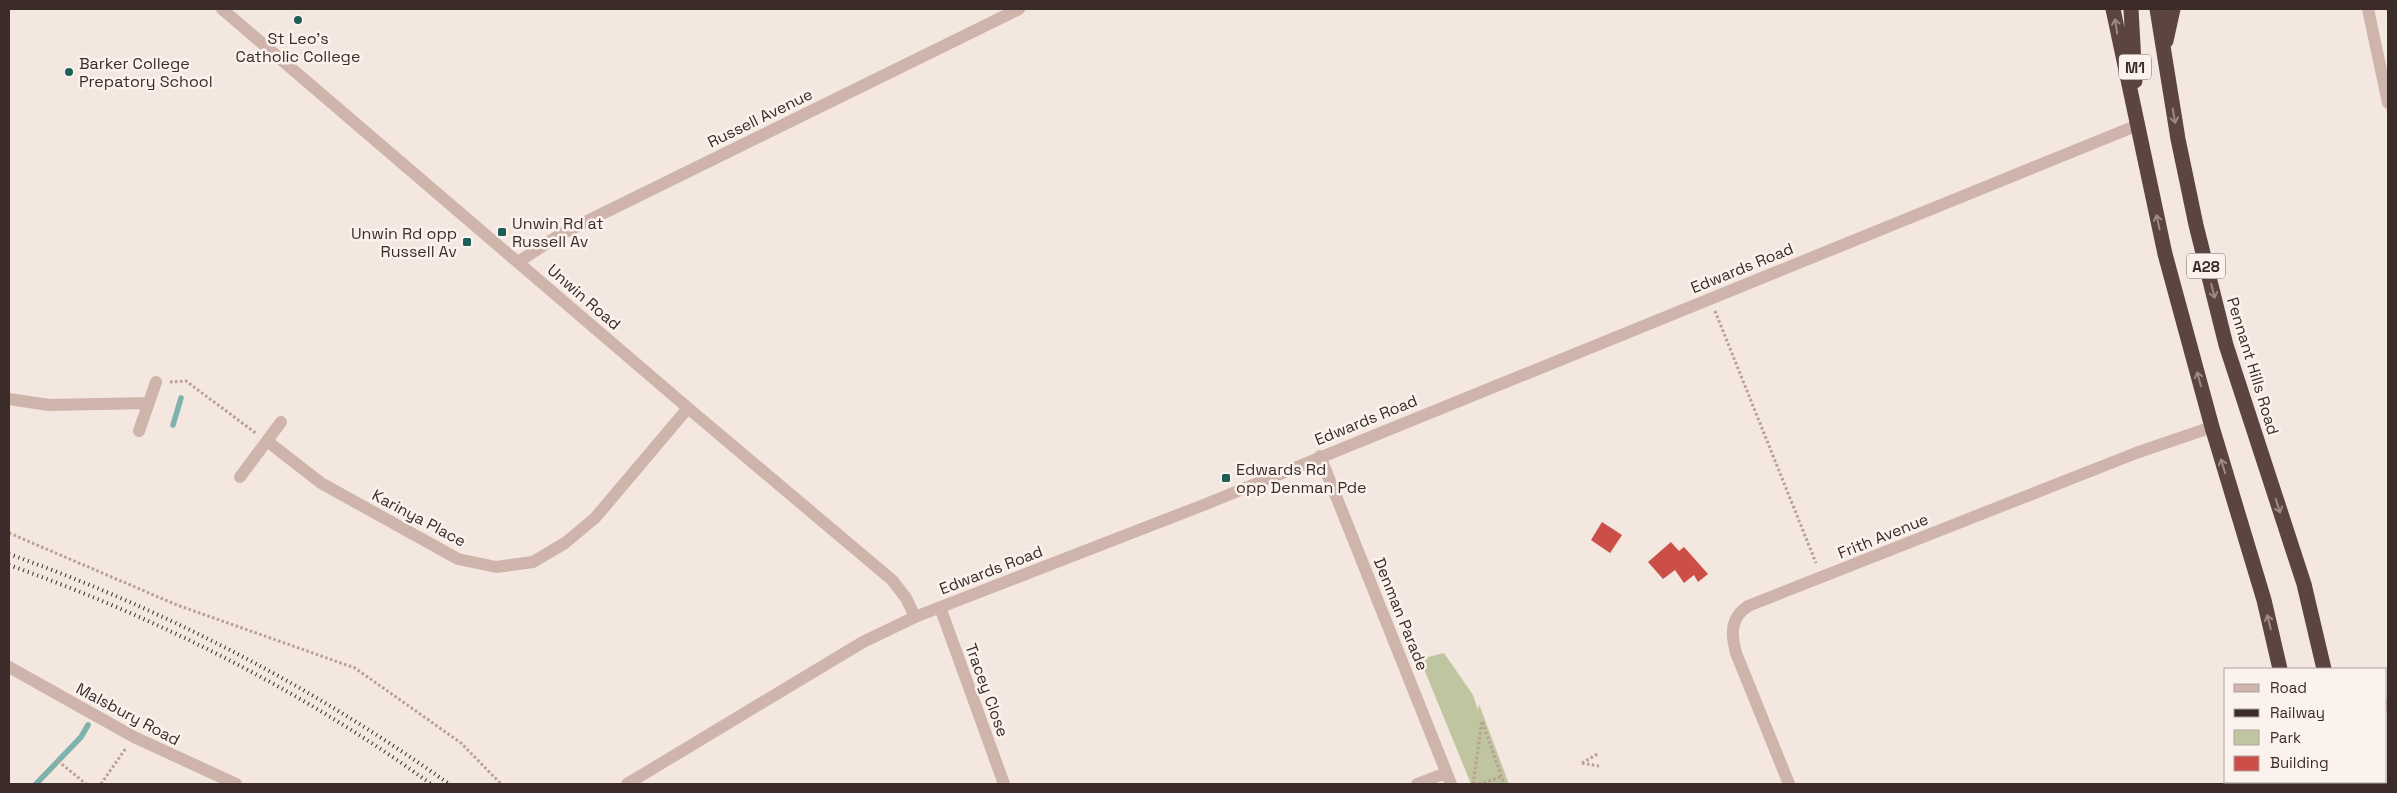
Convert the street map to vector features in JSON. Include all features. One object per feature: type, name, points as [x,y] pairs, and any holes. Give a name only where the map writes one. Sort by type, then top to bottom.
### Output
[{"type":"highway","name":"A28","points":[[2113,9],[2165,254],[2212,426],[2264,600],[2280,668]]},
{"type":"highway","name":"M1","points":[[2131,9],[2138,125]]},
{"type":"highway","name":"M1","points":[[2166,68],[2166,38],[2173,9]]},
{"type":"highway","name":"Pennant Hills Road","points":[[2157,10],[2196,225],[2226,345],[2304,584],[2324,668]]},
{"type":"street","name":"Unwin Road","points":[[222,9],[892,580],[906,598],[915,617]]},
{"type":"street","name":"Russell Avenue","points":[[518,262],[561,234],[1019,9]]},
{"type":"street","points":[[2368,9],[2388,103]]},
{"type":"street","name":"Edwards Road","points":[[627,784],[863,642],[915,617],[1201,506],[2138,125]]},
{"type":"street","points":[[139,431],[156,382]]},
{"type":"street","points":[[9,399],[49,405],[149,403]]},
{"type":"street","name":"Karinya Place","points":[[267,441],[321,483],[458,559],[496,567],[533,562],[565,543],[595,518],[688,408]]},
{"type":"street","points":[[240,477],[281,422]]},
{"type":"street","name":"Frith Avenue","points":[[1789,784],[1736,653],[1731,634],[1739,613],[1748,606],[2136,453],[2212,426]]},
{"type":"street","name":"Denman Parade","points":[[1320,456],[1449,778]]},
{"type":"street","name":"Tracey Close","points":[[940,607],[1004,784]]},
{"type":"street","name":"Malsbury Road","points":[[9,667],[134,737],[236,784]]},
{"type":"street","points":[[1417,784],[1449,778]]},
{"type":"path","points":[[1710,298],[1822,578]]},
{"type":"path","points":[[156,382],[186,381],[267,441]]},
{"type":"path","points":[[9,533],[177,605],[355,668],[461,743],[501,784]]},
{"type":"path","points":[[1472,784],[1482,721],[1504,784]]},
{"type":"path","points":[[101,784],[134,737]]},
{"type":"path","points":[[1599,754],[1582,763],[1599,766]]},
{"type":"path","points":[[58,761],[86,784]]},
{"type":"path","points":[[1479,784],[1501,776]]},
{"type":"green space","points":[[1444,653],[1473,695],[1478,710],[1479,704],[1509,784],[1471,784],[1420,659]]},
{"type":"building","points":[[1602,522],[1622,535],[1610,553],[1591,540]]},
{"type":"building","points":[[1671,542],[1679,551],[1684,547],[1708,574],[1698,582],[1694,575],[1684,583],[1675,570],[1663,579],[1648,562]]},
{"type":"waterway","points":[[173,425],[181,398]]},
{"type":"waterway","points":[[36,784],[81,737],[88,725]]},
{"type":"railway","points":[[9,554],[125,600],[237,654],[345,715],[449,784]]},
{"type":"railway","points":[[9,565],[120,608],[228,659],[332,718],[431,784]]},
{"type":"place","name":"St Leo's Catholic College","points":[[298,20]]},
{"type":"place","name":"Barker College Prepatory School","points":[[69,72]]},
{"type":"place","name":"Unwin Rd at Russell Av","points":[[502,232]]},
{"type":"place","name":"Unwin Rd opp Russell Av","points":[[467,242]]},
{"type":"place","name":"Edwards Rd opp Denman Pde","points":[[1226,478]]}]
